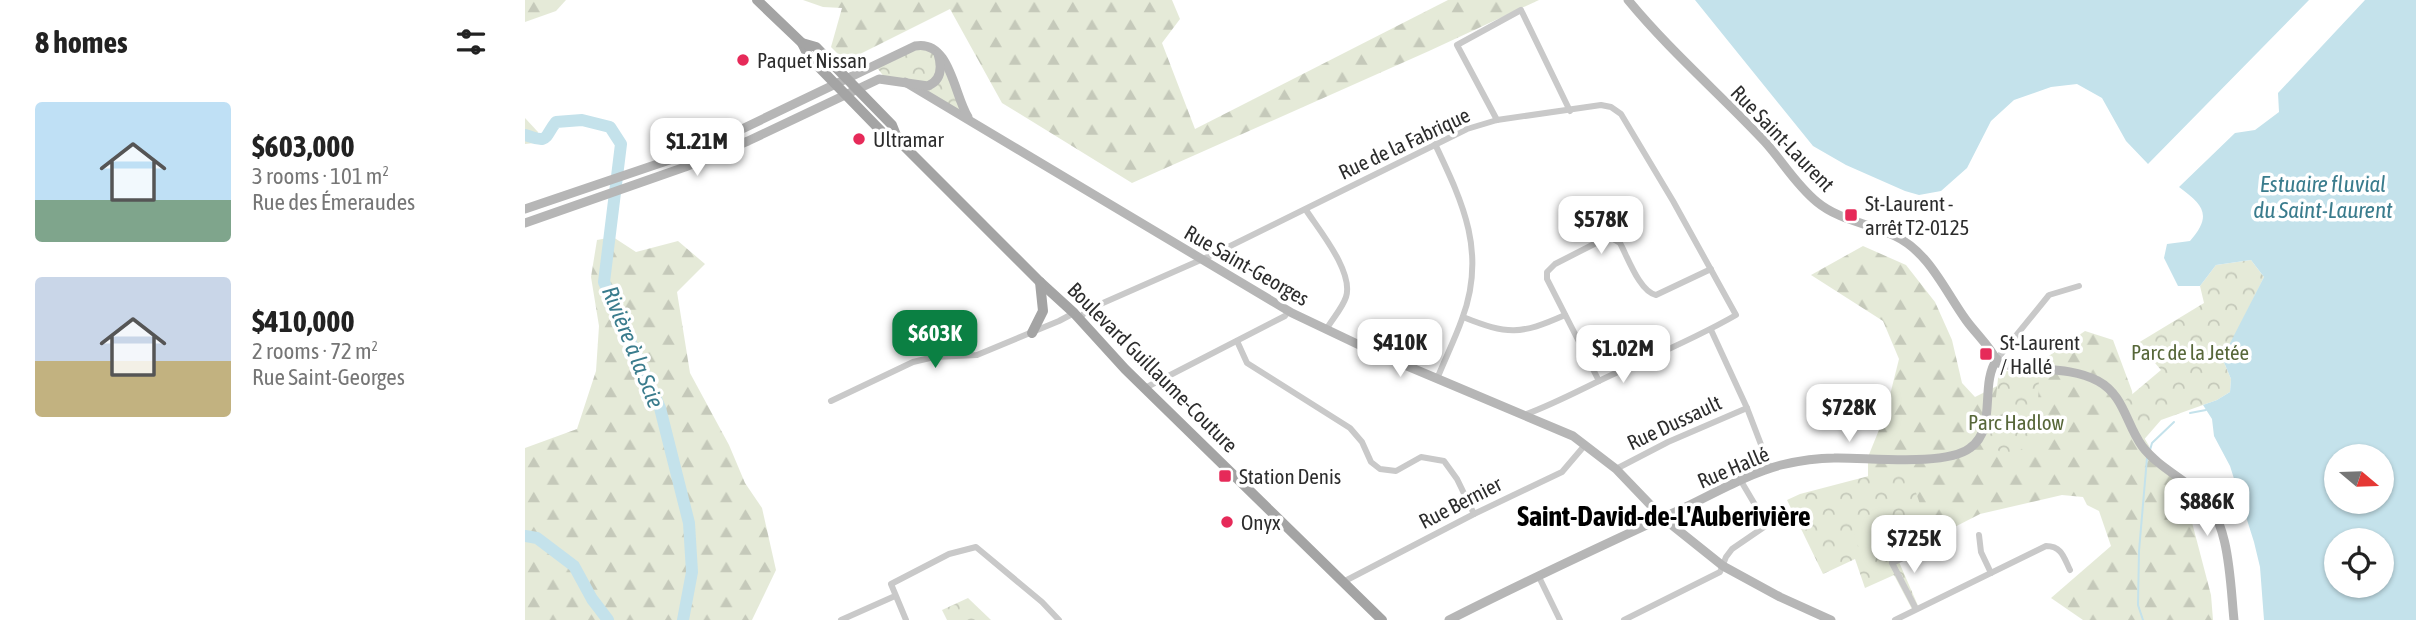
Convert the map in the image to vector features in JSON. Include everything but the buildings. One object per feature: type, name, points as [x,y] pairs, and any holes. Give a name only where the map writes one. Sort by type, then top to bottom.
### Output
[{"type":"main road","name":"Boulevard Guillaume-Couture","points":[[757,0],[802,43],[809,57],[883,133],[898,140],[1077,316],[1145,388],[1382,620]]},
{"type":"main road","name":"Boulevard Guillaume-Couture","points":[[802,43],[816,47],[857,88],[893,125],[898,140]]},
{"type":"main road","points":[[1032,333],[1043,311],[1040,282]]},
{"type":"street","name":"Rue Saint-Laurent","points":[[1628,0],[1680,58],[1766,143],[1796,182],[1819,205],[1839,216],[1895,236],[1914,249],[1940,279],[1966,320],[1997,359]]},
{"type":"street","points":[[1497,120],[1457,44],[1521,10],[1570,111]]},
{"type":"street","points":[[525,209],[696,151],[922,44],[938,51],[946,63],[961,106],[971,122]]},
{"type":"street","points":[[525,223],[685,167],[748,141],[879,79],[927,86],[933,84],[940,74],[938,51]]},
{"type":"street","name":"Rue Saint-Georges","points":[[905,82],[1289,311],[1437,379],[1573,436],[1616,469],[1663,518],[1723,566],[1780,597],[1831,620]]},
{"type":"street","name":"Rue de la Fabrique","points":[[831,401],[913,362],[934,356],[977,355],[1077,316],[1202,260],[1467,129],[1497,120],[1601,105],[1611,107],[1621,114],[1736,316],[1711,330]]},
{"type":"street","points":[[1435,144],[1459,195],[1469,226],[1474,260],[1471,288],[1463,317],[1437,379]]},
{"type":"street","points":[[1306,210],[1346,275],[1347,295],[1326,330]]},
{"type":"street","points":[[1599,381],[1547,279],[1547,272],[1555,264],[1604,239],[1613,239],[1620,243],[1643,287],[1649,294],[1656,295],[1711,269]]},
{"type":"street","name":"Rue Hallé","points":[[1449,620],[1538,575],[1770,468],[1821,459],[1959,455],[1980,438],[1985,425],[1992,369],[1997,359],[2049,295],[2079,286]]},
{"type":"street","points":[[1145,388],[1285,316],[1289,311]]},
{"type":"street","points":[[1463,317],[1493,329],[1515,331],[1539,326],[1565,315]]},
{"type":"street","points":[[1524,415],[1554,404],[1711,330],[1747,408],[1770,468]]},
{"type":"street","points":[[1237,341],[1247,363],[1350,428],[1362,442],[1371,462],[1380,469],[1396,471],[1421,457],[1444,461],[1457,479],[1474,514]]},
{"type":"street","points":[[1997,359],[1998,363],[2010,366],[2075,373],[2097,380],[2112,391],[2145,450],[2201,495],[2213,508],[2229,572],[2234,620]]},
{"type":"street","name":"Rue Dussault","points":[[1616,469],[1668,442],[1747,408]]},
{"type":"street","name":"Rue Bernier","points":[[1343,582],[1562,472],[1585,446]]},
{"type":"street","points":[[1624,620],[1720,572],[1725,557],[1732,549],[1767,525],[1741,481]]},
{"type":"street","points":[[1979,535],[1982,552],[1991,573]]},
{"type":"street","points":[[1916,610],[1892,563],[1929,546]]},
{"type":"street","points":[[1895,620],[2046,546],[2061,551],[2070,570]]},
{"type":"street","points":[[906,620],[891,584],[949,554],[975,547],[1042,602],[1059,620]]},
{"type":"street","points":[[1538,575],[1560,620]]},
{"type":"street","points":[[841,620],[895,596]]},
{"type":"green space","points":[[525,0],[566,0],[556,11],[525,22]]},
{"type":"green space","points":[[803,0],[1172,0],[1180,19],[1162,43],[1195,129],[1448,0],[1539,0],[1132,183],[1002,103],[950,9],[850,59],[841,57],[831,47],[842,8],[823,7]]},
{"type":"green space","points":[[932,47],[971,122],[918,88],[885,78],[875,65],[906,50]]},
{"type":"green space","points":[[525,118],[538,132],[534,143],[525,144]]},
{"type":"green space","points":[[613,237],[636,252],[678,241],[705,264],[677,292],[690,373],[729,445],[745,483],[762,508],[776,570],[752,620],[525,620],[525,448],[577,429],[596,371],[599,326],[591,277],[597,240]]},
{"type":"green space","points":[[1863,246],[1906,265],[1935,302],[1952,340],[1962,383],[1975,397],[2027,371],[2085,331],[2113,340],[2132,391],[2136,424],[2158,461],[2183,488],[2211,595],[2213,620],[2083,620],[2051,598],[2111,546],[2099,511],[2087,505],[2083,497],[2062,495],[1980,514],[1935,537],[1908,526],[1868,503],[1868,457],[1885,415],[1899,359],[1883,321],[1811,275]]},
{"type":"green space","name":"Parc de la Jetée","points":[[2251,260],[2264,277],[2223,360],[2231,379],[2230,392],[2217,400],[2161,420],[2141,443],[2123,402],[2161,370],[2138,343],[2204,303],[2200,286],[2216,265]]},
{"type":"green space","name":"Parc Hadlow","points":[[1999,370],[2039,375],[2037,434],[2011,459],[1984,441],[1993,423]]},
{"type":"green space","points":[[1849,407],[1858,418],[1850,429],[1842,408]]},
{"type":"green space","points":[[1907,466],[1924,516],[1886,532],[1919,608],[1913,611],[1894,575],[1865,588],[1855,559],[1823,574],[1787,500],[1800,494]]},
{"type":"green space","points":[[1866,526],[1872,528],[1882,546],[1881,553],[1872,558],[1864,557],[1854,538],[1855,532]]},
{"type":"green space","points":[[968,598],[991,620],[947,620],[942,610]]},
{"type":"water","points":[[1695,0],[2309,0],[2148,164],[2126,141],[2102,98],[2077,84],[2051,87],[2014,100],[1991,121],[1967,168],[1941,191],[1919,195],[1846,165],[1813,146]]},
{"type":"water","name":"Estuaire fluvial du Saint-Laurent","points":[[2365,0],[2416,0],[2416,620],[2264,620],[2260,567],[2254,542],[2230,466],[2214,436],[2212,419],[2203,405],[2230,392],[2231,379],[2223,360],[2225,353],[2264,277],[2251,260],[2216,265],[2200,286],[2178,286],[2164,258],[2167,244],[2190,241],[2203,217],[2199,205],[2179,187],[2235,133],[2255,130],[2279,112],[2278,93]]},
{"type":"waterway","name":"Rivière à la Scie","points":[[525,135],[543,139],[556,122],[582,120],[610,127],[621,144],[604,282],[660,408],[689,523],[692,572],[683,620]]},
{"type":"waterway","points":[[2190,413],[2206,410]]},
{"type":"waterway","points":[[2150,450],[2152,443],[2174,422]]},
{"type":"waterway","points":[[2143,620],[2138,605],[2139,551],[2147,458]]},
{"type":"waterway","name":"Rivière à la Scie","points":[[525,536],[537,538],[574,566],[592,599],[608,620]]},
{"type":"place","name":"Paquet Nissan","points":[[743,60]]},
{"type":"place","name":"Ultramar","points":[[859,139]]},
{"type":"place","name":"St-Laurent - arrêt T2-0125","points":[[1851,215]]},
{"type":"place","name":"St-Laurent / Hallé","points":[[1986,354]]},
{"type":"place","name":"Station Denis","points":[[1225,476]]},
{"type":"place","name":"Onyx","points":[[1227,522]]},
{"type":"district","name":"Saint-David-de-L'Auberivière","points":[[1664,516]]}]
